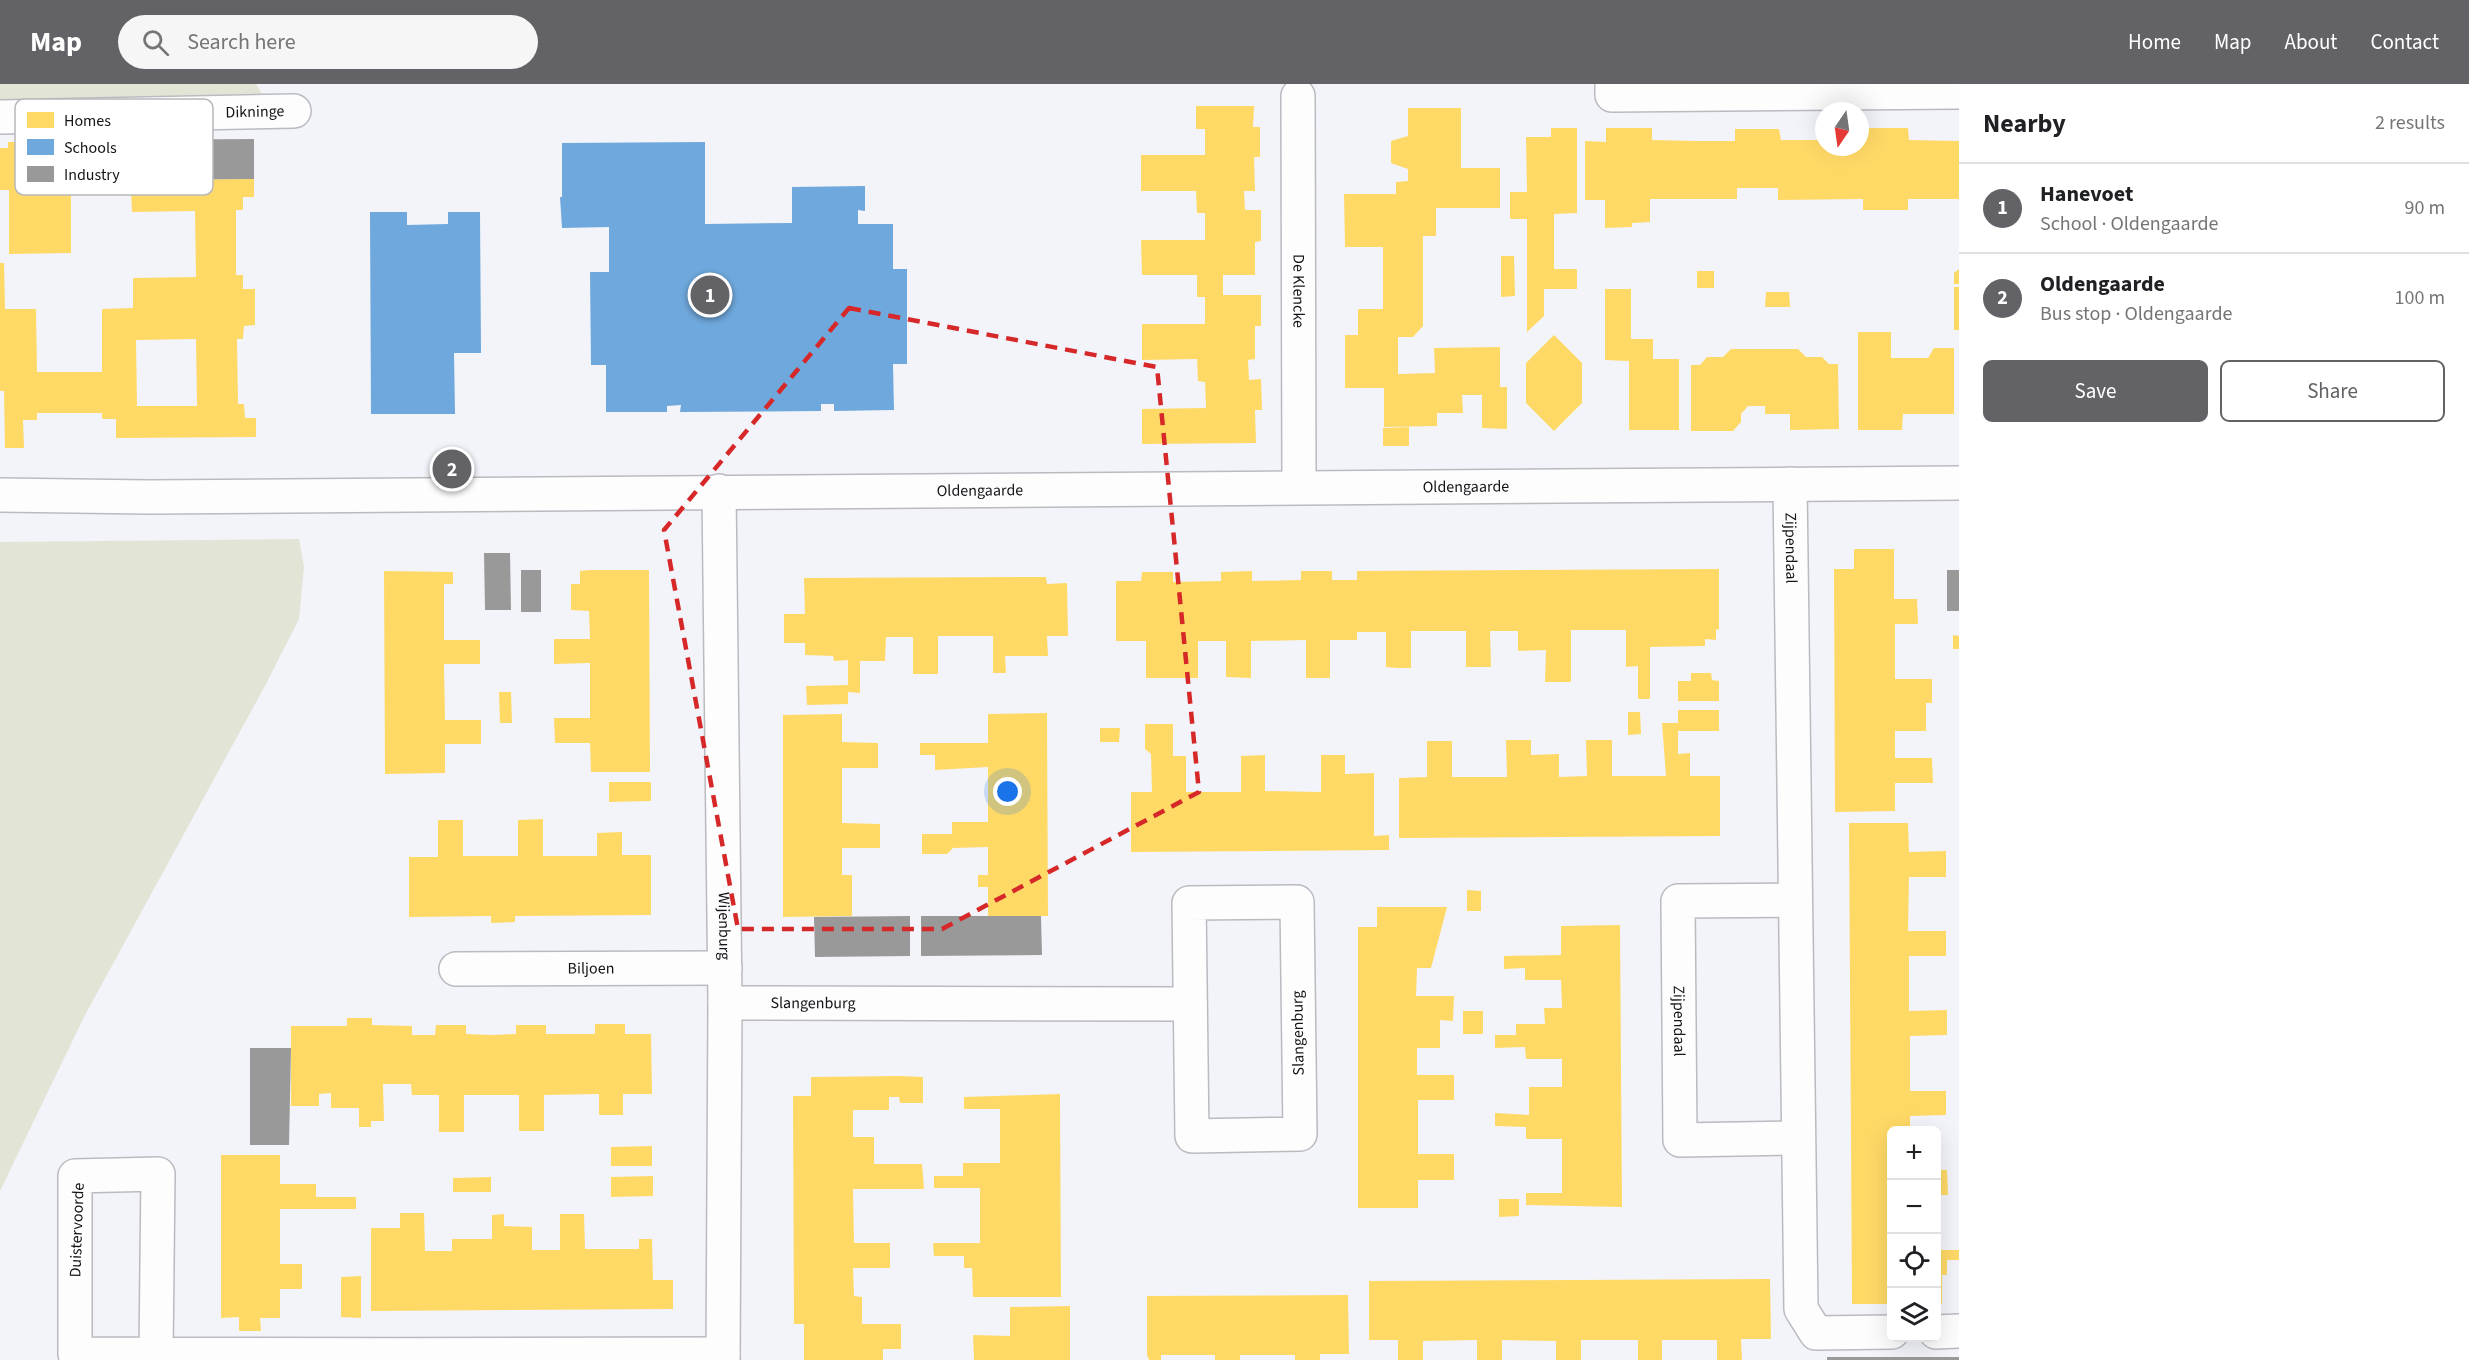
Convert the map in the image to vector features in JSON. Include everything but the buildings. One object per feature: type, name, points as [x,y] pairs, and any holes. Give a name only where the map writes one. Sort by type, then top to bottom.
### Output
[{"type":"street","points":[[1612,90],[1959,92]]},
{"type":"street","name":"De Klencke","points":[[1298,96],[1299,487]]},
{"type":"street","name":"Dikninge","points":[[213,113],[294,111]]},
{"type":"street","name":"Dikninge","points":[[0,117],[15,117]]},
{"type":"street","name":"Oldengaarde","points":[[0,495],[149,497],[1959,483]]},
{"type":"street","name":"Zijpendaal","points":[[1790,484],[1801,1309],[1816,1333],[1887,1332]]},
{"type":"street","name":"Wijenburg","points":[[719,491],[725,968],[723,1357]]},
{"type":"street","name":"Zijpendaal","points":[[1795,900],[1678,901],[1680,1140],[1798,1138]]},
{"type":"street","name":"Slangenburg","points":[[1297,902],[1300,1134],[1192,1136],[1190,1005],[1189,903],[1297,902]]},
{"type":"street","name":"Biljoen","points":[[456,969],[725,968]]},
{"type":"street","name":"Slangenburg","points":[[725,1002],[1190,1005]]},
{"type":"street","name":"Duistervoorde","points":[[156,1354],[158,1174],[75,1176],[75,1354],[723,1357]]},
{"type":"street","points":[[1941,1332],[1959,1331]]},
{"type":"highlighted area","points":[[849,308],[1157,367],[1199,792],[942,929],[738,929],[664,530]]},
{"type":"green space","points":[[0,84],[256,84],[265,99],[15,99],[0,100]]},
{"type":"green space","points":[[299,539],[304,567],[299,619],[266,684],[85,1015],[0,1191],[0,542]]},
{"type":"place","name":"Hanevoet","points":[[710,295]]},
{"type":"place","name":"Oldengaarde","points":[[452,469]]}]
